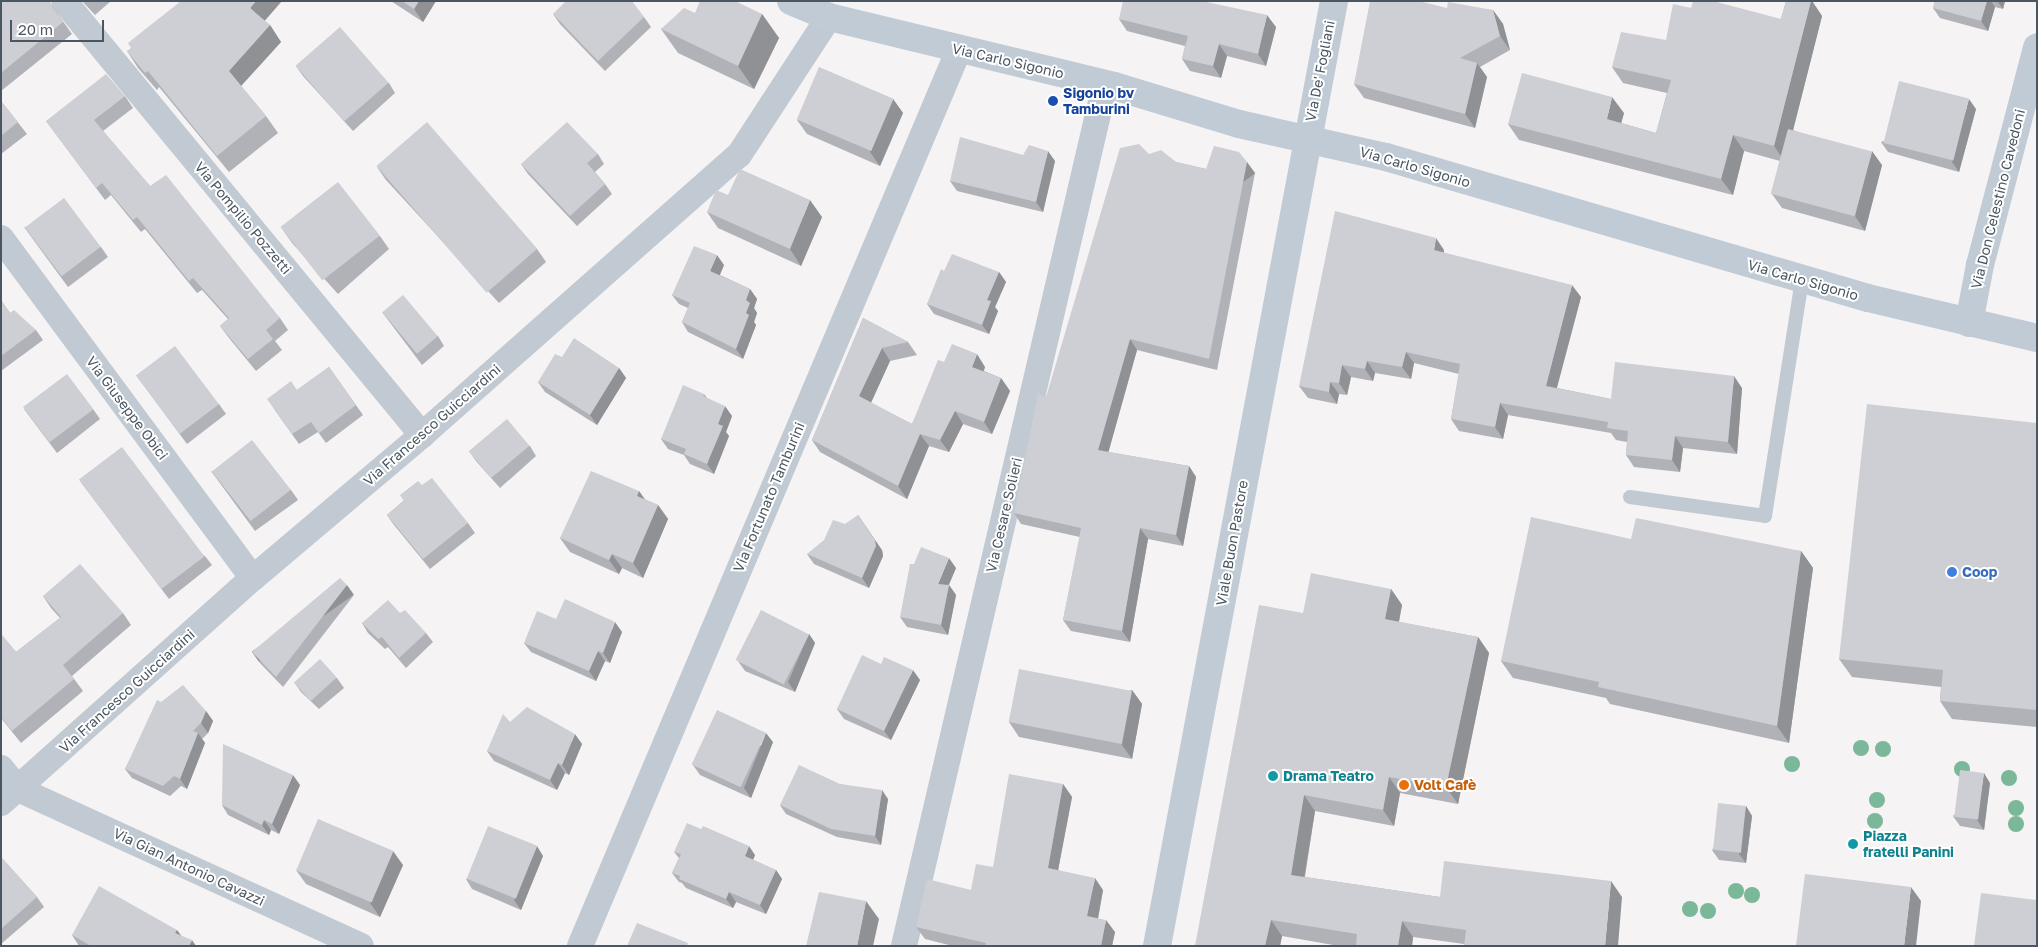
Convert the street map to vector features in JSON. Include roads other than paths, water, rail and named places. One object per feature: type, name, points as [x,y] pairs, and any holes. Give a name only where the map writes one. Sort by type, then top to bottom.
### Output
[{"type":"street","name":"Via Pompilio Pozzetti","points":[[64,1],[422,435]]},
{"type":"street","name":"Via Carlo Sigonio","points":[[791,1],[829,17],[1105,84],[1306,140],[1386,157],[1802,279],[1969,323],[2037,338]]},
{"type":"street","name":"Via De' Fogliani","points":[[1306,140],[1334,1]]},
{"type":"street","name":"Via Francesco Guicciardini","points":[[10,796],[253,578],[422,435],[739,155],[829,17]]},
{"type":"street","name":"Via Don Celestino Cavedoni","points":[[1969,323],[1980,265],[2037,46]]},
{"type":"street","name":"Via Fortunato Tamburini","points":[[580,946],[959,49]]},
{"type":"street","name":"Via Cesare Solieri","points":[[904,946],[1105,84]]},
{"type":"street","name":"Viale Buon Pastore","points":[[1157,946],[1306,140]]},
{"type":"street","name":"Via Giuseppe Obici","points":[[1,238],[253,578]]},
{"type":"street","points":[[1,768],[10,796]]},
{"type":"street","name":"Via Gian Antonio Cavazzi","points":[[10,796],[361,946]]},
{"type":"lane","points":[[1630,497],[1765,516],[1802,279]]},
{"type":"place","name":"Sigonio bv Tamburini","points":[[1053,101]]},
{"type":"place","name":"Coop","points":[[1952,572]]},
{"type":"place","name":"Drama Teatro","points":[[1273,776]]},
{"type":"place","name":"Volt Cafè","points":[[1404,785]]},
{"type":"place","name":"Piazza fratelli Panini","points":[[1853,844]]}]
